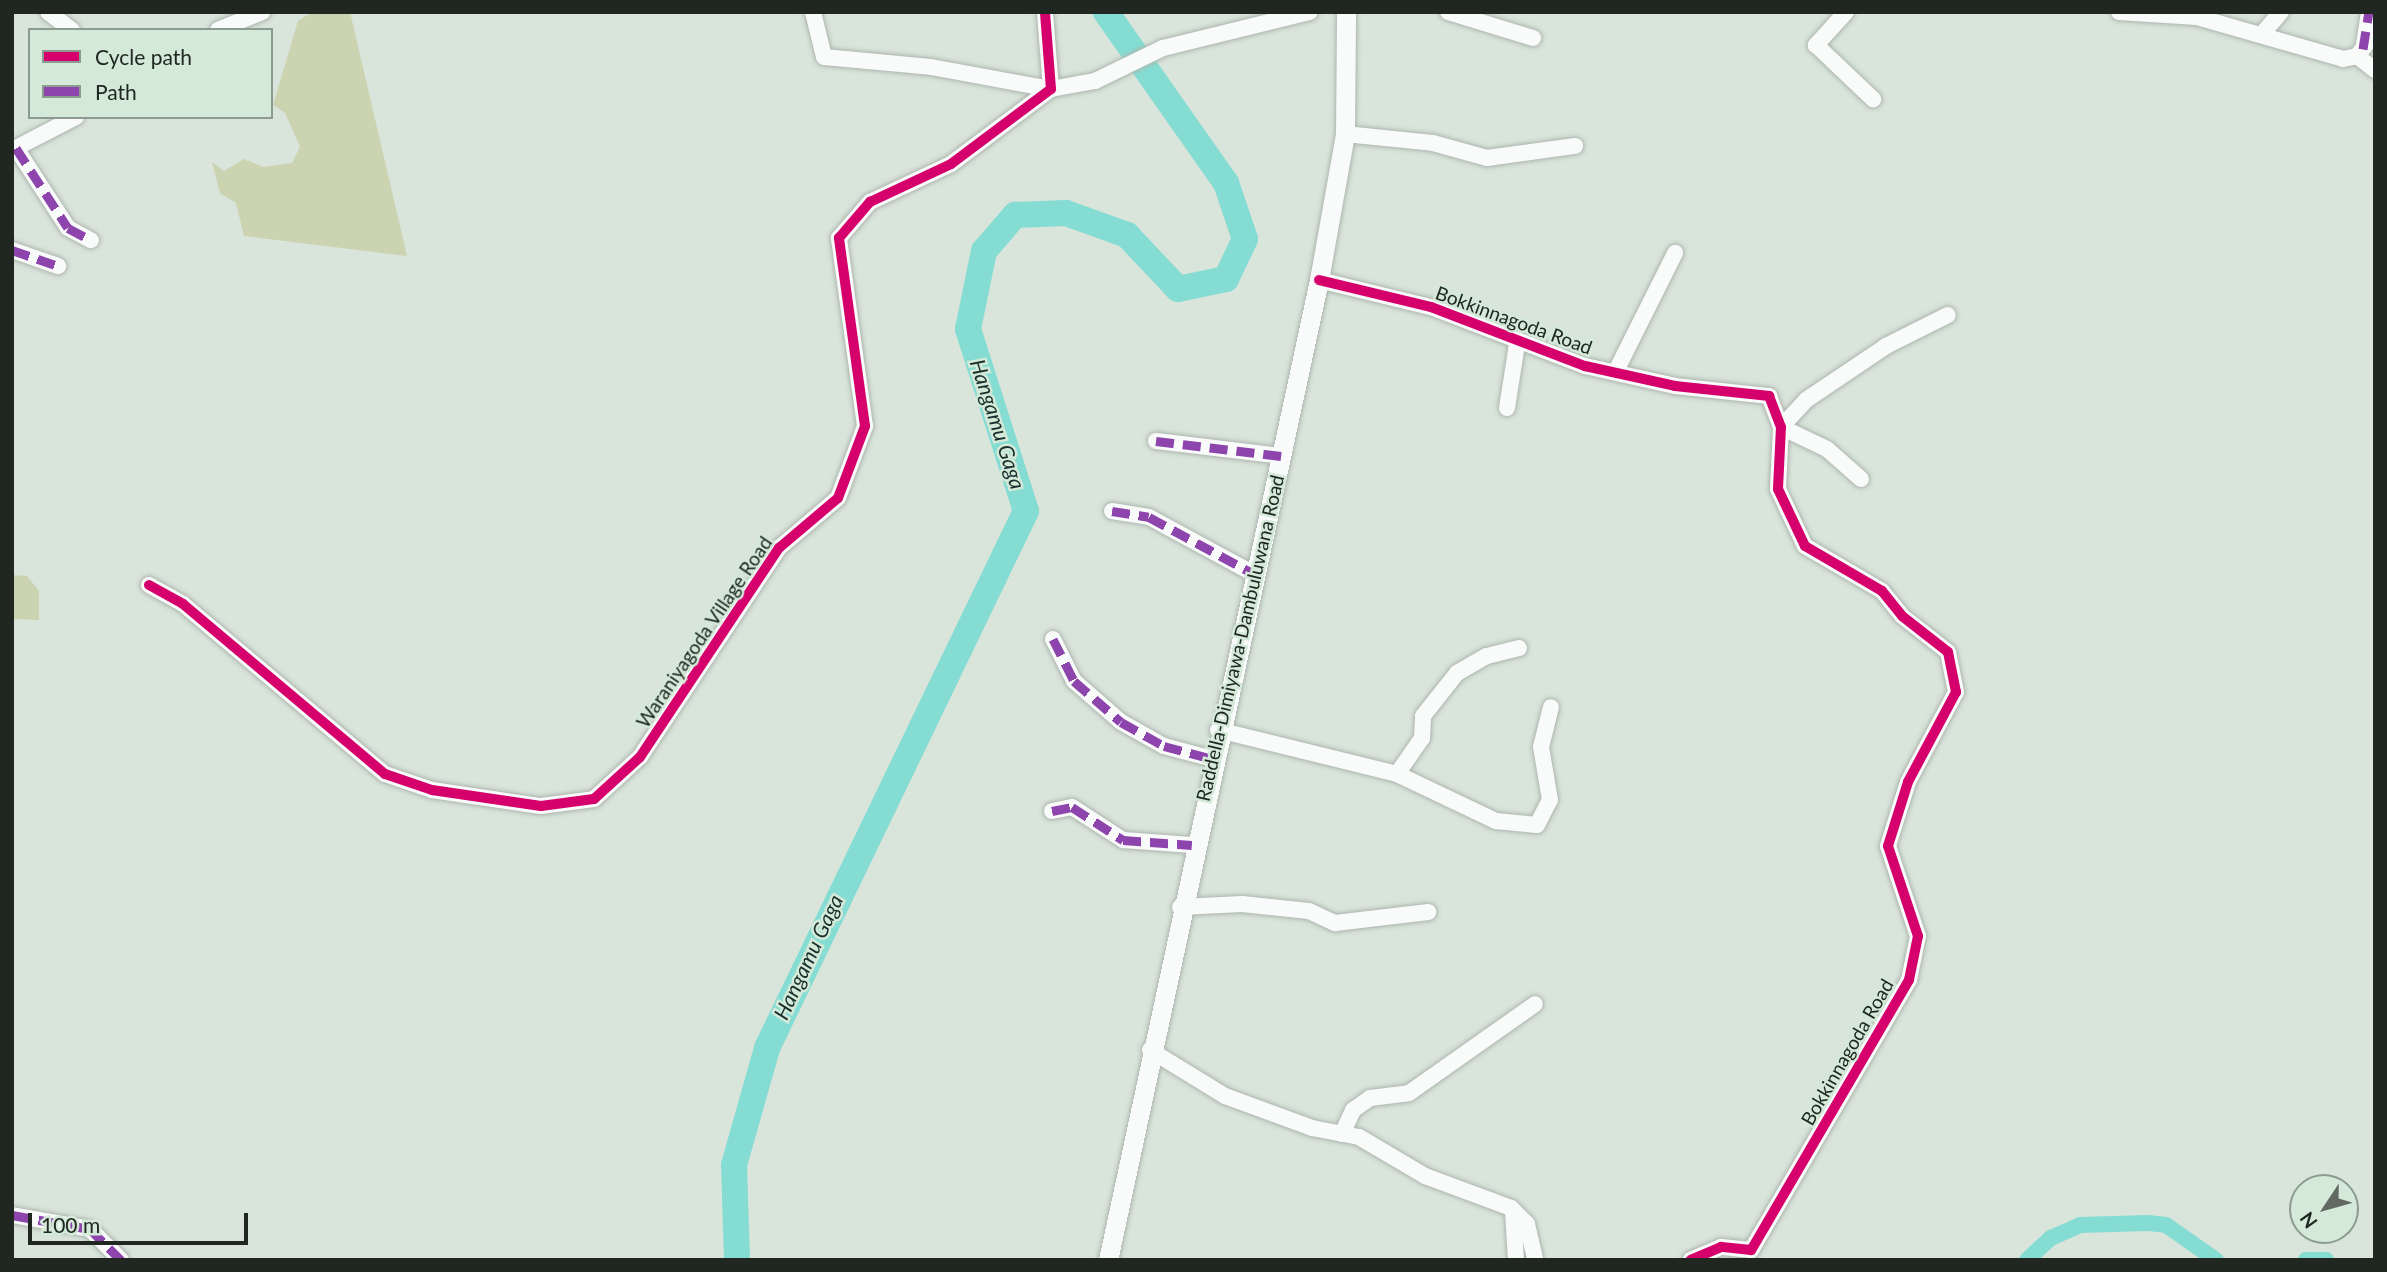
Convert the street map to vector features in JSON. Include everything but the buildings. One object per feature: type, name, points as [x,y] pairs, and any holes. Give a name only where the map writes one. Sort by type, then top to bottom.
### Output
[{"type":"street","points":[[48,12],[69,28]]},
{"type":"street","points":[[223,28],[262,12]]},
{"type":"street","name":"Waraniyagoda Village Road","points":[[813,12],[824,57],[932,67],[1051,89],[1095,81],[1163,48],[1310,12]]},
{"type":"street","points":[[1045,12],[1051,89]]},
{"type":"street","name":"Raddella-Dimiyawa-Dambuluwana Road","points":[[1108,1260],[1192,845],[1319,280],[1345,134],[1346,12]]},
{"type":"street","points":[[1448,12],[1534,38]]},
{"type":"street","points":[[1846,12],[1816,45],[1873,99]]},
{"type":"street","points":[[2119,12],[2197,17],[2262,34],[2316,53],[2360,53],[2375,70]]},
{"type":"street","points":[[2262,34],[2281,12]]},
{"type":"street","points":[[2360,53],[2370,12]]},
{"type":"street","points":[[2360,53],[2375,33]]},
{"type":"street","name":"Waraniyagoda Village Road","points":[[149,585],[183,604],[385,774],[432,790],[541,806],[594,799],[640,757],[779,548],[838,498],[865,426],[839,238],[870,202],[951,164],[1051,89]]},
{"type":"street","points":[[72,119],[14,149],[68,228],[91,240]]},
{"type":"street","points":[[1345,134],[1433,143],[1487,158],[1576,146]]},
{"type":"street","points":[[12,250],[58,266]]},
{"type":"street","points":[[1617,369],[1675,253]]},
{"type":"street","name":"Bokkinnagoda Road","points":[[1319,280],[1431,307],[1517,344],[1585,366],[1617,369],[1675,386],[1769,396],[1781,426],[1778,489],[1805,546],[1882,591],[1902,616],[1948,652],[1956,692],[1914,769],[1888,846],[1917,936],[1909,980],[1751,1250],[1721,1247],[1691,1260]]},
{"type":"street","points":[[1861,480],[1827,449],[1781,426],[1807,400],[1886,346],[1948,315]]},
{"type":"street","points":[[1507,408],[1517,344]]},
{"type":"street","points":[[1156,441],[1281,456]]},
{"type":"street","points":[[1112,511],[1149,517],[1252,573]]},
{"type":"street","points":[[1053,639],[1074,681],[1121,722],[1164,746],[1213,759]]},
{"type":"street","points":[[1397,774],[1422,738],[1423,716],[1457,673],[1486,656],[1519,648]]},
{"type":"street","points":[[1218,730],[1397,774],[1496,821],[1537,825],[1550,800],[1541,747],[1551,707]]},
{"type":"street","points":[[1052,811],[1072,807],[1123,841],[1192,845]]},
{"type":"street","points":[[1180,907],[1242,904],[1309,911],[1335,923],[1427,912]]},
{"type":"street","points":[[1342,1134],[1353,1110],[1370,1098],[1409,1093],[1535,1004]]},
{"type":"street","points":[[1150,1050],[1225,1096],[1342,1134],[1425,1176],[1511,1208],[1527,1224],[1535,1260]]},
{"type":"street","points":[[1511,1208],[1518,1223],[1516,1260]]},
{"type":"street","points":[[12,1215],[90,1229],[121,1260]]},
{"type":"green space","points":[[312,12],[350,12],[407,256],[244,236],[236,203],[220,193],[212,162],[224,171],[244,159],[263,167],[292,163],[300,147],[285,113],[273,105],[298,21]]},
{"type":"green space","points":[[12,575],[27,576],[39,591],[39,620],[12,619]]},
{"type":"waterway","name":"Hangamu Gaga","points":[[737,1260],[734,1165],[767,1048],[1026,511],[968,329],[984,251],[1015,215],[1066,213],[1127,235],[1178,289],[1226,279],[1245,239],[1226,183],[1106,12]]},
{"type":"waterway","points":[[2027,1260],[2051,1238],[2080,1225],[2148,1223],[2166,1225],[2216,1260]]},
{"type":"waterway","points":[[2306,1260],[2326,1260]]},
{"type":"marked path","points":[[2363,49],[2369,12]]},
{"type":"marked path","points":[[16,148],[68,228],[91,240]]},
{"type":"marked path","points":[[12,250],[58,266]]},
{"type":"marked path","points":[[1156,441],[1281,456]]},
{"type":"marked path","points":[[1112,511],[1149,517],[1252,573]]},
{"type":"marked path","points":[[1053,639],[1074,681],[1121,722],[1164,746],[1213,759]]},
{"type":"marked path","points":[[1052,811],[1072,807],[1123,840],[1192,845]]},
{"type":"marked path","points":[[12,1215],[90,1229],[121,1260]]},
{"type":"cycle path","points":[[149,585],[183,604],[385,774],[432,790],[541,806],[594,799],[640,757],[779,548],[838,498],[865,426],[839,238],[870,202],[951,164],[1051,89],[1045,12]]},
{"type":"cycle path","points":[[1319,280],[1431,307],[1585,366],[1675,386],[1769,396],[1781,427],[1778,489],[1805,546],[1882,591],[1902,616],[1948,652],[1956,692],[1908,782],[1888,846],[1918,936],[1909,980],[1751,1250],[1721,1247],[1691,1260]]}]
